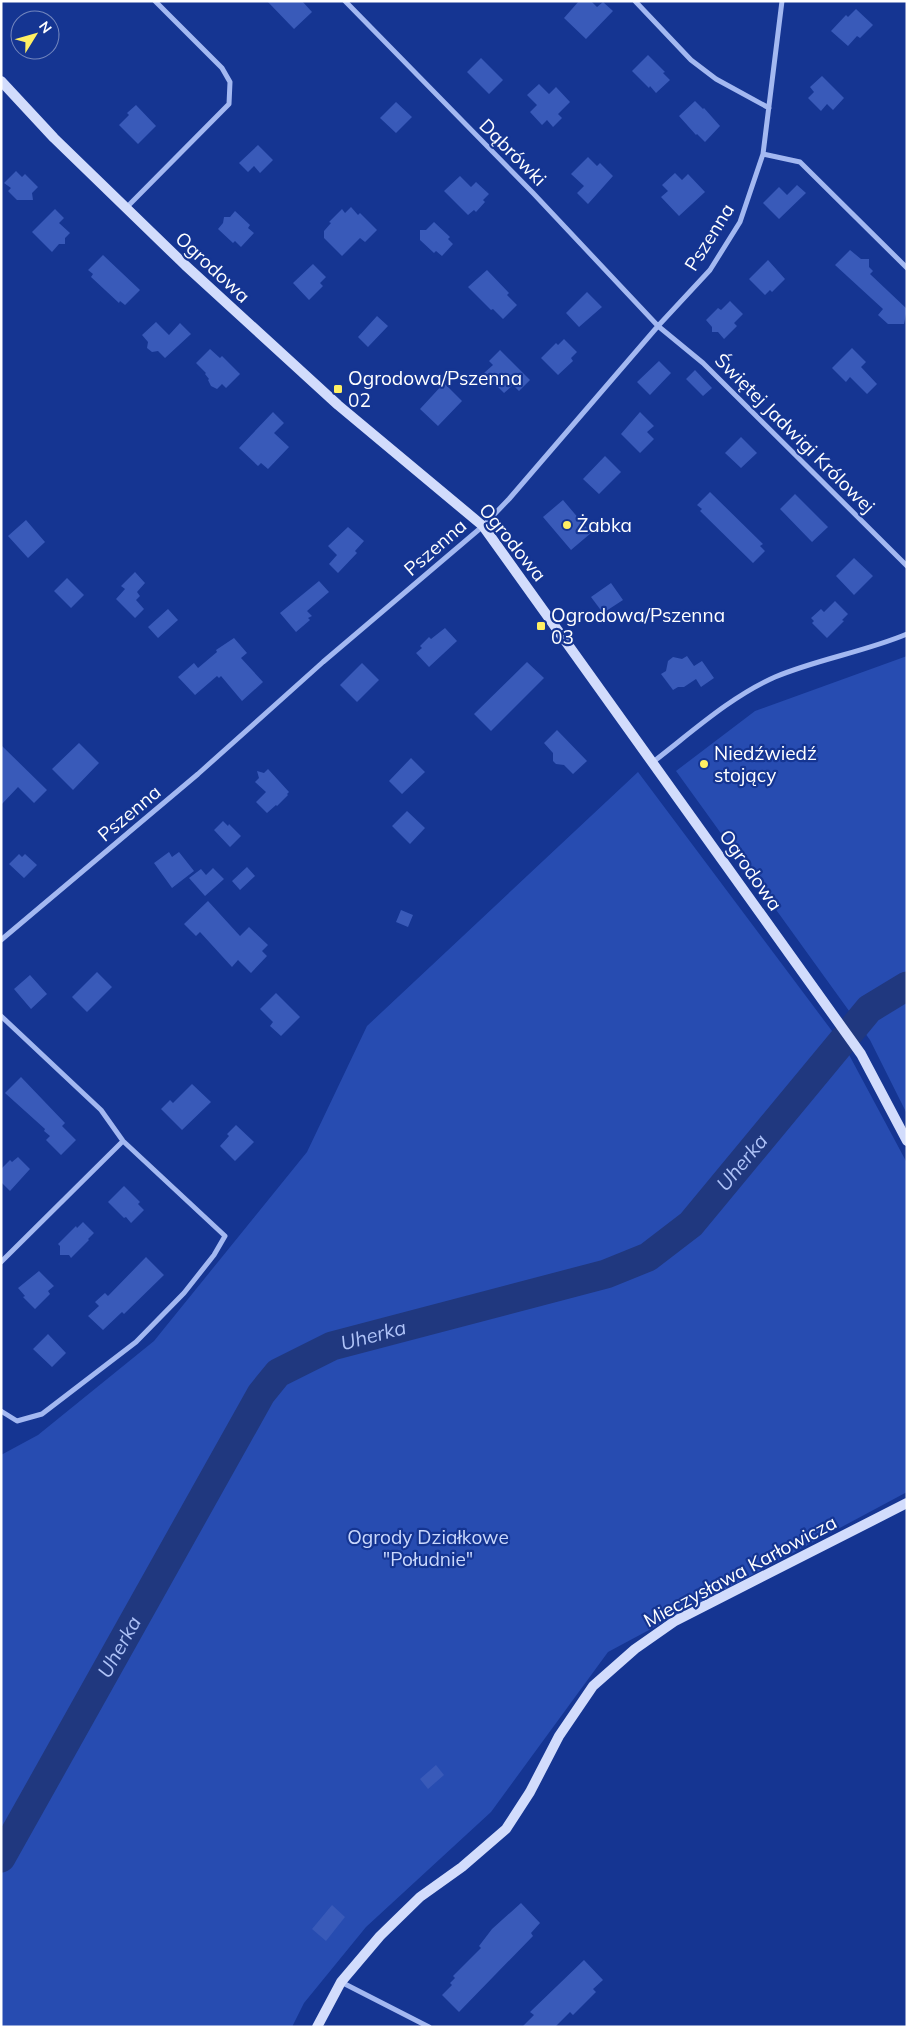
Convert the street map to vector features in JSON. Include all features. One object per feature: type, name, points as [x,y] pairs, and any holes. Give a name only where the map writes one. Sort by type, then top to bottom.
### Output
[{"type":"street","points":[[126,208],[229,104],[230,82],[222,68],[155,1]]},
{"type":"street","name":"Dąbrówki","points":[[345,1],[533,192],[658,326]]},
{"type":"street","points":[[634,1],[692,60],[716,79],[769,108]]},
{"type":"street","name":"Pszenna","points":[[1,940],[190,780],[322,662],[483,526],[509,499],[658,326],[710,270],[740,222],[764,154],[782,1]]},
{"type":"street","name":"Ogrodowa","points":[[1,81],[54,138],[126,208],[338,405],[483,526],[837,1019],[861,1054],[907,1141]]},
{"type":"street","points":[[764,154],[800,162],[907,268]]},
{"type":"street","name":"Świętej Jadwigi Królowej","points":[[658,326],[703,363],[907,566]]},
{"type":"street","points":[[653,762],[728,704],[762,684],[788,672],[907,634]]},
{"type":"street","points":[[1,1016],[101,1110],[123,1141],[225,1236],[214,1255],[184,1293],[136,1342],[42,1414],[17,1421],[1,1411]]},
{"type":"street","points":[[1,1262],[123,1141]]},
{"type":"street","name":"Mieczysława Karłowicza","points":[[317,2027],[341,1982],[380,1936],[420,1897],[462,1866],[506,1829],[530,1792],[559,1736],[593,1686],[634,1648],[675,1621],[907,1503]]},
{"type":"street","points":[[341,1982],[429,2027]]},
{"type":"green space","points":[[907,656],[907,1114],[870,1040],[676,771],[755,711]]},
{"type":"green space","name":"Ogrody Działkowe \"Południe\"","points":[[638,772],[847,1051],[907,1163],[907,1492],[608,1652],[491,1812],[366,1927],[304,2003],[292,2027],[1,2027],[1,1455],[38,1435],[154,1341],[307,1152],[367,1026]]},
{"type":"building","points":[[267,1],[302,1],[312,12],[294,29]]},
{"type":"building","points":[[579,1],[591,1],[597,7],[603,2],[613,11],[586,39],[564,18]]},
{"type":"building","points":[[856,9],[873,25],[860,38],[857,36],[848,46],[831,31],[846,15],[848,17]]},
{"type":"building","points":[[648,55],[665,72],[663,73],[670,80],[656,93],[632,71]]},
{"type":"building","points":[[481,58],[503,80],[489,94],[467,72]]},
{"type":"building","points":[[822,76],[844,98],[833,110],[827,104],[821,111],[808,98],[814,92],[810,87]]},
{"type":"building","points":[[539,84],[549,94],[556,87],[570,102],[558,114],[562,118],[553,127],[547,120],[542,125],[530,112],[537,105],[527,95]]},
{"type":"building","points":[[695,101],[720,126],[705,142],[679,116]]},
{"type":"building","points":[[396,102],[412,117],[396,133],[380,118]]},
{"type":"building","points":[[136,105],[156,126],[138,144],[119,125],[129,115],[127,113]]},
{"type":"building","points":[[258,145],[273,160],[260,173],[254,166],[248,172],[239,163]]},
{"type":"building","points":[[588,157],[597,166],[600,163],[613,176],[588,204],[577,193],[584,186],[571,174]]},
{"type":"building","points":[[16,171],[22,177],[25,174],[38,187],[32,193],[33,200],[17,200],[8,191],[11,188],[4,183]]},
{"type":"building","points":[[675,173],[682,180],[688,174],[705,192],[679,216],[661,197],[668,191],[662,185]]},
{"type":"building","points":[[460,176],[471,187],[476,182],[489,194],[476,212],[474,210],[468,215],[444,191]]},
{"type":"building","points":[[797,185],[806,193],[779,219],[763,203],[779,187],[787,195]]},
{"type":"building","points":[[351,207],[377,230],[365,242],[360,238],[342,256],[324,238],[324,231],[331,223],[329,222],[342,209],[345,213]]},
{"type":"building","points":[[55,209],[64,218],[59,223],[70,233],[65,238],[65,244],[59,244],[52,252],[32,232]]},
{"type":"building","points":[[235,211],[250,225],[248,228],[254,233],[241,247],[235,241],[233,243],[218,229],[223,223],[224,217],[230,217]]},
{"type":"building","points":[[434,222],[450,237],[448,239],[453,244],[442,256],[436,251],[434,253],[420,240],[420,230],[426,230]]},
{"type":"building","points":[[850,250],[861,259],[869,259],[869,267],[873,271],[870,274],[907,309],[904,324],[888,324],[878,315],[883,309],[835,265]]},
{"type":"building","points":[[103,255],[140,290],[125,305],[120,301],[119,303],[91,277],[93,274],[88,270]]},
{"type":"building","points":[[768,260],[785,279],[772,292],[770,290],[765,295],[749,279]]},
{"type":"building","points":[[313,264],[326,277],[320,283],[323,286],[309,300],[293,283]]},
{"type":"building","points":[[487,270],[509,293],[507,295],[517,305],[503,319],[468,287]]},
{"type":"building","points":[[587,292],[602,307],[579,327],[566,313]]},
{"type":"building","points":[[730,301],[743,314],[734,323],[737,326],[724,339],[718,332],[712,332],[712,327],[706,320],[718,308],[721,310]]},
{"type":"building","points":[[377,316],[388,326],[368,347],[358,337]]},
{"type":"building","points":[[156,322],[169,335],[180,323],[191,334],[165,358],[158,351],[152,352],[147,348],[148,342],[142,335]]},
{"type":"building","points":[[564,339],[577,352],[571,358],[573,361],[558,375],[541,358],[556,343],[558,345]]},
{"type":"building","points":[[852,348],[866,362],[861,367],[877,384],[867,394],[850,377],[846,382],[832,368]]},
{"type":"building","points":[[210,349],[220,358],[222,356],[240,374],[226,388],[222,384],[217,389],[211,386],[206,373],[196,363]]},
{"type":"building","points":[[500,350],[530,380],[519,391],[513,385],[504,393],[484,373],[493,365],[489,361]]},
{"type":"building","points":[[659,361],[671,373],[650,395],[637,382]]},
{"type":"building","points":[[695,370],[712,388],[703,396],[686,379]]},
{"type":"building","points":[[444,383],[462,401],[438,426],[420,409]]},
{"type":"building","points":[[273,412],[284,423],[274,433],[289,447],[268,469],[261,463],[258,466],[239,448]]},
{"type":"building","points":[[640,412],[654,426],[647,432],[654,439],[640,453],[621,434]]},
{"type":"building","points":[[741,437],[757,453],[741,468],[725,453]]},
{"type":"building","points":[[605,456],[621,472],[599,494],[583,479]]},
{"type":"building","points":[[710,492],[763,544],[760,546],[765,551],[753,563],[700,511],[702,509],[697,505]]},
{"type":"building","points":[[795,494],[828,527],[812,542],[780,509]]},
{"type":"building","name":"Żabka","points":[[563,500],[591,533],[571,550],[543,517]]},
{"type":"building","points":[[26,520],[45,542],[28,558],[8,536]]},
{"type":"building","points":[[348,527],[364,541],[355,551],[357,553],[338,573],[329,564],[337,555],[328,546]]},
{"type":"building","points":[[854,558],[873,576],[854,595],[836,576]]},
{"type":"building","points":[[135,572],[145,583],[137,592],[140,596],[136,600],[144,609],[135,618],[116,599],[125,589],[121,586]]},
{"type":"building","points":[[67,578],[84,595],[71,608],[54,591]]},
{"type":"building","points":[[319,581],[329,592],[307,611],[312,616],[308,618],[310,620],[296,632],[280,613]]},
{"type":"building","points":[[611,583],[623,600],[603,613],[591,597]]},
{"type":"building","points":[[835,601],[848,614],[842,620],[844,621],[827,638],[812,623],[814,621],[811,618],[821,609],[824,612]]},
{"type":"building","points":[[168,609],[178,620],[158,638],[148,627]]},
{"type":"building","points":[[445,628],[457,641],[429,667],[416,653],[422,648],[420,646],[429,637],[431,639]]},
{"type":"building","points":[[234,638],[247,653],[241,658],[263,682],[242,701],[221,676],[219,678],[217,676],[195,695],[178,677],[194,663],[198,668],[217,652],[216,650]]},
{"type":"building","points":[[687,656],[694,666],[702,661],[714,678],[701,687],[696,679],[684,687],[678,687],[673,690],[661,674],[666,671],[668,661],[673,657],[682,659]]},
{"type":"building","points":[[527,662],[544,678],[491,731],[474,714]]},
{"type":"building","points":[[362,663],[379,680],[357,702],[340,685]]},
{"type":"building","points":[[557,730],[587,761],[573,774],[564,765],[556,764],[553,761],[553,753],[544,743]]},
{"type":"building","points":[[79,743],[99,763],[73,790],[52,769]]},
{"type":"building","points":[[1,745],[47,790],[34,803],[18,787],[1,805]]},
{"type":"building","points":[[411,758],[425,772],[402,794],[389,781]]},
{"type":"building","points":[[268,769],[289,792],[277,806],[267,813],[256,802],[266,792],[255,782],[259,778],[257,771],[264,773]]},
{"type":"building","points":[[407,811],[425,828],[410,844],[392,826]]},
{"type":"building","points":[[223,821],[228,826],[229,824],[241,836],[230,847],[214,830]]},
{"type":"building","points":[[169,852],[172,857],[179,852],[194,871],[172,888],[154,863]]},
{"type":"building","points":[[19,854],[22,857],[25,854],[37,865],[24,878],[9,864]]},
{"type":"building","points":[[247,867],[255,876],[240,890],[232,881]]},
{"type":"building","points":[[213,868],[224,879],[205,896],[189,878],[201,869],[206,875]]},
{"type":"building","points":[[208,901],[240,936],[249,927],[268,945],[262,951],[267,956],[251,973],[238,960],[232,967],[200,932],[196,936],[184,924]]},
{"type":"building","points":[[401,910],[413,915],[408,927],[396,922]]},
{"type":"building","points":[[97,972],[112,987],[87,1012],[72,997]]},
{"type":"building","points":[[30,975],[47,994],[31,1009],[14,989]]},
{"type":"building","points":[[276,993],[300,1017],[281,1036],[270,1026],[273,1022],[260,1009]]},
{"type":"building","points":[[21,1077],[65,1123],[62,1126],[76,1140],[61,1155],[46,1140],[50,1136],[44,1131],[45,1129],[5,1093]]},
{"type":"building","points":[[192,1084],[211,1102],[182,1130],[161,1109],[170,1100],[173,1103]]},
{"type":"building","points":[[236,1125],[254,1142],[235,1161],[220,1146],[229,1136],[227,1134]]},
{"type":"building","points":[[18,1157],[30,1169],[10,1191],[1,1182],[1,1169],[10,1160],[12,1162]]},
{"type":"building","points":[[124,1186],[140,1202],[138,1204],[144,1210],[131,1223],[108,1202]]},
{"type":"building","points":[[83,1222],[94,1233],[71,1258],[69,1255],[60,1255],[60,1246],[58,1244],[76,1226],[77,1228]]},
{"type":"building","points":[[146,1257],[164,1275],[124,1314],[122,1312],[103,1330],[88,1316],[99,1306],[95,1302],[105,1293],[108,1296]]},
{"type":"building","points":[[39,1271],[54,1286],[48,1291],[50,1294],[35,1309],[23,1297],[25,1296],[18,1288]]},
{"type":"building","points":[[48,1334],[66,1353],[52,1367],[33,1349]]},
{"type":"building","points":[[436,1765],[444,1775],[428,1789],[420,1779]]},
{"type":"building","points":[[521,1903],[540,1923],[531,1933],[533,1936],[459,2012],[442,1995],[452,1985],[450,1983],[455,1978],[453,1976],[481,1948],[479,1946],[492,1929]]},
{"type":"building","points":[[332,1905],[345,1917],[326,1941],[312,1929]]},
{"type":"building","points":[[584,1960],[603,1980],[593,1989],[596,1992],[573,2015],[570,2012],[555,2027],[522,2027],[534,2015],[530,2012]]},
{"type":"waterway","name":"Uherka","points":[[1,1858],[261,1394],[278,1373],[332,1346],[606,1274],[648,1257],[691,1224],[869,1009],[907,986]]},
{"type":"place","name":"Ogrodowa/Pszenna 02","points":[[338,389]]},
{"type":"place","name":"Żabka","points":[[567,525]]},
{"type":"place","name":"Ogrodowa/Pszenna 03","points":[[541,626]]},
{"type":"place","name":"Niedźwiedź stojący","points":[[704,764]]}]
